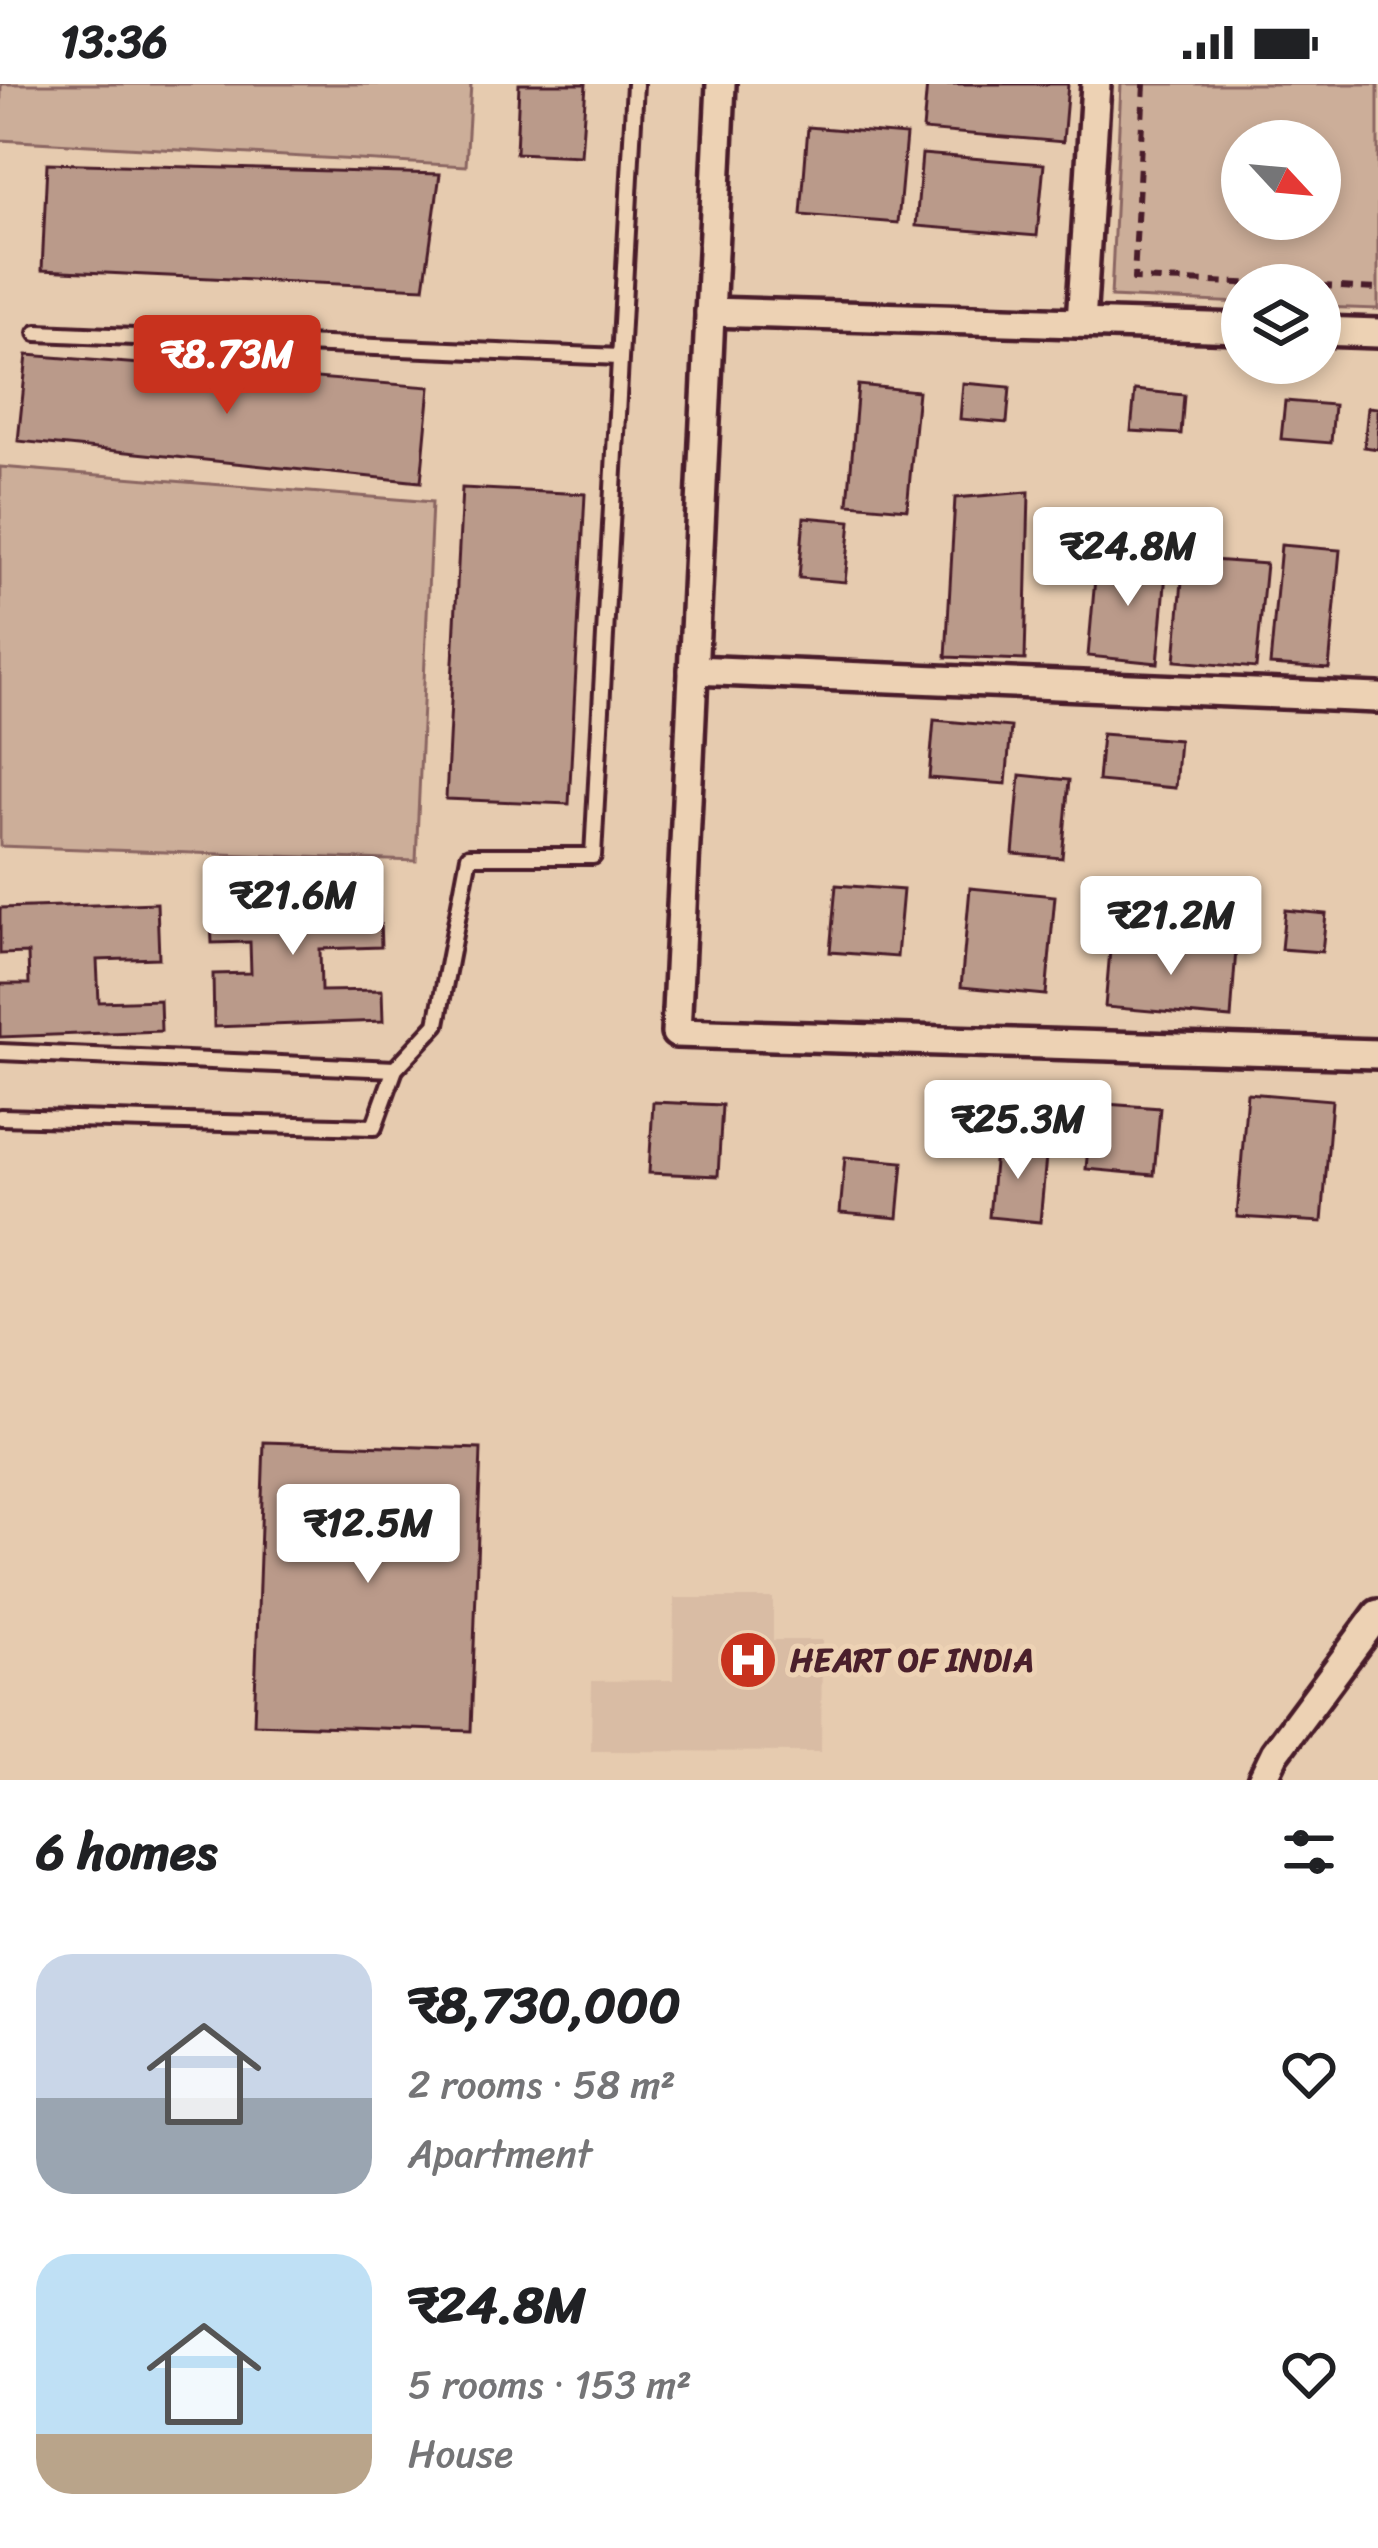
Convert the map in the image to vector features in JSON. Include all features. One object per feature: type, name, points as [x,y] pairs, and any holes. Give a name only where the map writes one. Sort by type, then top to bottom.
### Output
[{"type":"street","points":[[721,84],[676,1033],[1378,1054]]},
{"type":"street","points":[[1081,323],[1096,84]]},
{"type":"street","points":[[710,312],[1221,327]]},
{"type":"street","points":[[1341,332],[1378,333]]},
{"type":"street","points":[[693,670],[1378,698]]},
{"type":"street","points":[[1262,1780],[1275,1754],[1378,1614]]},
{"type":"lane","points":[[0,1118],[374,1127],[395,1069],[437,1024],[469,856],[592,856],[635,84]]},
{"type":"lane","points":[[37,333],[620,357]]},
{"type":"lane","points":[[0,1052],[395,1069]]},
{"type":"path","points":[[1144,84],[1134,278],[1221,282]]},
{"type":"path","points":[[1341,287],[1378,289]]},
{"type":"shaded area","points":[[1,84],[471,84],[466,166],[0,140]]},
{"type":"shaded area","points":[[1121,84],[1378,84],[1378,309],[1341,308],[1341,264],[1221,264],[1221,302],[1111,297]]},
{"type":"shaded area","points":[[0,467],[432,502],[416,861],[0,846]]},
{"type":"shaded area","name":"HEART OF INDIA","points":[[674,1598],[773,1598],[773,1640],[822,1640],[821,1752],[591,1751],[592,1681],[673,1680]]},
{"type":"building","points":[[519,84],[586,84],[581,156],[516,153]]},
{"type":"building","points":[[927,84],[1068,84],[1063,142],[923,130]]},
{"type":"building","points":[[808,127],[906,135],[898,223],[801,215]]},
{"type":"building","points":[[922,154],[1044,164],[1037,236],[916,226]]},
{"type":"building","points":[[47,163],[440,174],[424,288],[42,270]]},
{"type":"building","points":[[27,355],[430,387],[421,482],[18,441]]},
{"type":"building","points":[[963,383],[1010,387],[1007,423],[960,419]]},
{"type":"building","points":[[858,385],[918,391],[907,509],[848,504]]},
{"type":"building","points":[[1135,390],[1184,395],[1181,434],[1131,431]]},
{"type":"building","points":[[1285,401],[1334,405],[1331,443],[1281,439]]},
{"type":"building","points":[[1368,407],[1378,408],[1378,449],[1364,447]]},
{"type":"building","points":[[462,488],[585,494],[569,804],[446,799]]},
{"type":"building","points":[[1029,492],[1025,660],[946,657],[955,498]]},
{"type":"building","points":[[804,517],[851,521],[845,582],[799,578]]},
{"type":"building","points":[[1281,545],[1340,550],[1329,669],[1270,665]]},
{"type":"building","points":[[1097,556],[1167,562],[1158,663],[1088,656]]},
{"type":"building","points":[[1184,558],[1266,564],[1256,668],[1175,661]]},
{"type":"building","points":[[934,720],[1011,727],[1006,784],[929,778]]},
{"type":"building","points":[[1102,734],[1179,740],[1175,788],[1098,781]]},
{"type":"building","points":[[1020,775],[1069,780],[1062,858],[1013,854]]},
{"type":"building","points":[[836,885],[903,890],[897,957],[830,952]]},
{"type":"building","points":[[970,888],[1055,896],[1046,995],[961,987]]},
{"type":"building","points":[[379,892],[381,947],[320,949],[321,991],[382,990],[383,1021],[214,1027],[213,974],[251,973],[250,942],[212,943],[210,898]]},
{"type":"building","points":[[157,903],[159,958],[97,960],[99,1002],[160,1000],[161,1031],[0,1037],[0,984],[29,984],[28,953],[0,954],[0,908]]},
{"type":"building","points":[[1285,910],[1326,914],[1322,952],[1281,949]]},
{"type":"building","points":[[1111,939],[1236,949],[1231,1018],[1105,1007]]},
{"type":"building","points":[[1247,1093],[1332,1100],[1322,1222],[1237,1217]]},
{"type":"building","points":[[653,1102],[722,1105],[718,1176],[649,1173]]},
{"type":"building","points":[[1092,1103],[1160,1108],[1154,1175],[1086,1169]]},
{"type":"building","points":[[996,1141],[1047,1146],[1040,1222],[989,1217]]},
{"type":"building","points":[[845,1157],[903,1162],[898,1218],[840,1213]]},
{"type":"building","points":[[264,1442],[481,1449],[471,1731],[254,1724]]},
{"type":"place","name":"HEART OF INDIA","points":[[748,1660]]}]
